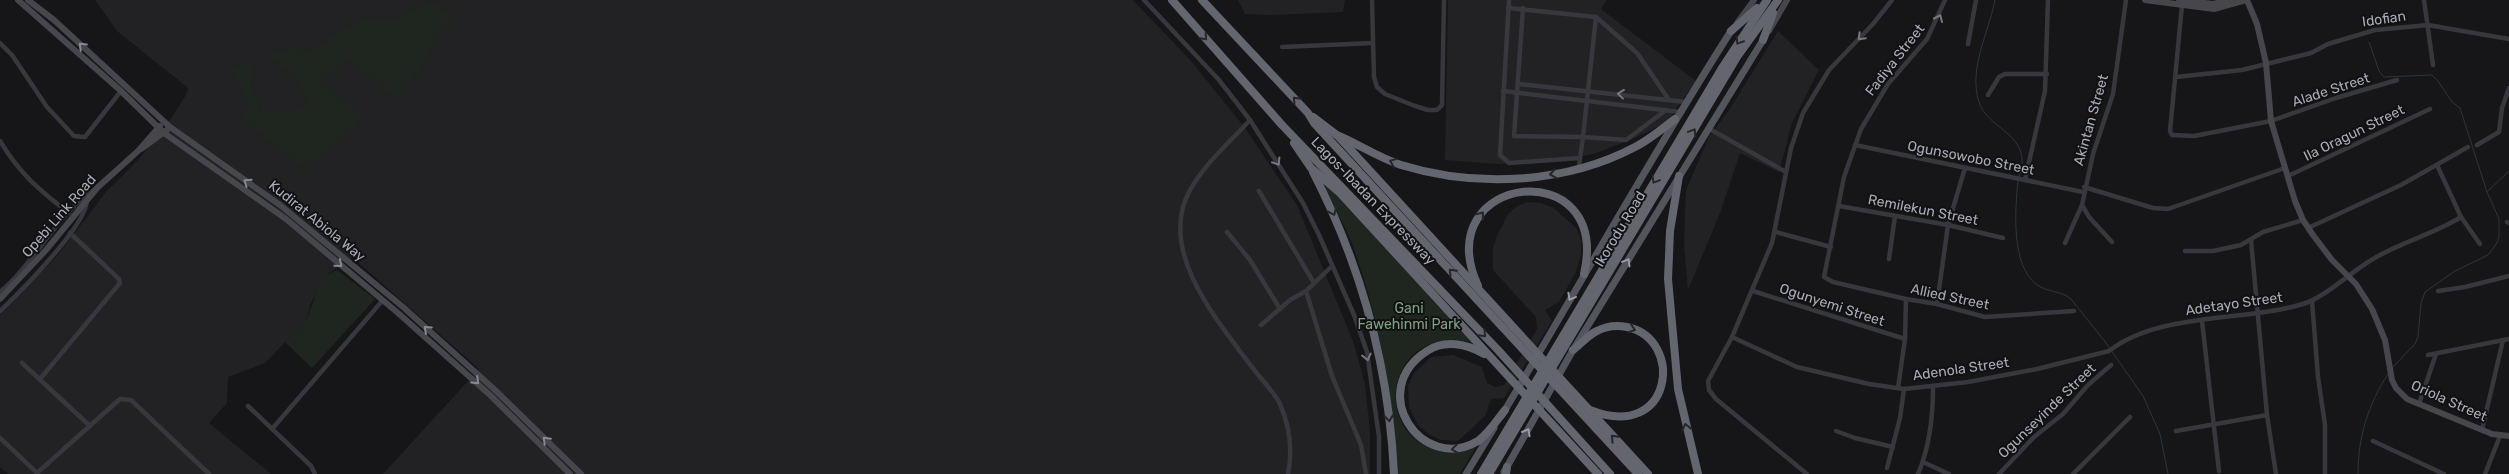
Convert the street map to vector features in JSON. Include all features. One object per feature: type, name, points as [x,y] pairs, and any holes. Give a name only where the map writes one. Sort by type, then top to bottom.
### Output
[{"type":"highway","name":"Lagos-Ibadan Expressway","points":[[1172,0],[1282,125],[1498,350],[1610,474]]},
{"type":"highway","name":"Lagos-Ibadan Expressway","points":[[1202,0],[1571,397]]},
{"type":"highway","points":[[1731,31],[1767,0]]},
{"type":"highway","name":"Ikorodu Road","points":[[1481,474],[1722,68],[1767,0]]},
{"type":"highway","points":[[1763,40],[1777,2]]},
{"type":"highway","name":"Ikorodu Road","points":[[1489,474],[1737,57],[1777,2]]},
{"type":"highway","points":[[1308,113],[1338,136],[1481,292],[1511,331]]},
{"type":"highway","points":[[1338,136],[1400,165],[1466,179],[1500,180],[1532,177],[1579,168],[1635,147],[1675,119]]},
{"type":"highway","points":[[1282,125],[1311,168],[1351,253],[1372,320],[1388,406],[1394,474]]},
{"type":"highway","points":[[1311,168],[1346,200],[1598,474]]},
{"type":"highway","points":[[1679,176],[1670,231],[1668,279],[1678,389],[1698,474]]},
{"type":"highway","points":[[1481,292],[1470,264],[1468,242],[1471,229],[1476,220],[1491,204],[1512,193],[1525,190],[1536,190],[1559,197],[1576,212],[1587,241],[1584,274]]},
{"type":"highway","points":[[1573,350],[1597,331],[1614,326],[1624,326],[1643,333],[1656,347],[1660,355],[1663,374],[1660,391],[1651,405],[1644,411],[1636,415],[1616,418],[1587,409]]},
{"type":"highway","points":[[1490,358],[1473,348],[1460,344],[1445,344],[1431,348],[1419,356],[1404,376],[1399,399],[1401,411],[1411,432],[1421,441],[1433,447],[1446,450],[1458,449],[1477,442],[1505,410]]},
{"type":"highway","points":[[1571,397],[1587,409],[1648,474]]},
{"type":"highway","points":[[1571,397],[1638,474]]},
{"type":"highway","points":[[1575,450],[1588,474]]},
{"type":"main road","name":"Kudirat Abiola Way","points":[[18,0],[122,91],[164,133],[286,219],[383,300],[467,374],[570,474]]},
{"type":"main road","name":"Kudirat Abiola Way","points":[[28,0],[67,32],[170,127],[280,206],[403,307],[488,383],[581,474]]},
{"type":"main road","name":"Ikorodu Road","points":[[1466,474],[1643,178],[1675,119],[1731,31],[1754,0]]},
{"type":"main road","name":"Ikorodu Road","points":[[1505,472],[1573,350],[1787,0]]},
{"type":"main road","points":[[2145,0],[2213,4],[2231,0]]},
{"type":"main road","points":[[2181,3],[2214,9],[2246,0]]},
{"type":"main road","name":"Oriola Street","points":[[2246,0],[2257,24],[2266,63],[2271,121],[2303,220],[2322,248],[2348,274],[2363,294],[2379,323],[2392,374],[2399,393],[2419,404],[2482,430],[2500,436],[2509,436]]},
{"type":"main road","name":"Opebi Link Road","points":[[138,151],[164,122]]},
{"type":"main road","name":"Opebi Link Road","points":[[0,293],[46,250],[69,216],[97,188],[138,151],[170,127]]},
{"type":"street","points":[[1144,0],[1219,80],[1250,120],[1303,203],[1319,235],[1331,267],[1354,315],[1367,352],[1379,437],[1379,474]]},
{"type":"street","points":[[1372,0],[1374,77],[1377,87],[1385,94],[1428,110],[1436,110],[1442,105],[1444,0]]},
{"type":"street","points":[[1509,0],[1500,155],[1509,163],[1580,158]]},
{"type":"street","points":[[1807,474],[1716,399],[1709,390],[1708,381],[1732,337],[1753,291],[1776,232],[1786,172],[1797,128],[1820,82],[1873,24],[1892,0]]},
{"type":"street","name":"Fadiya Street","points":[[1824,277],[1844,177],[1854,145],[1869,113],[1888,84],[1927,39],[1945,0]]},
{"type":"street","points":[[1968,44],[1976,0]]},
{"type":"street","points":[[2025,180],[2035,126],[2044,98],[2047,74],[2048,0]]},
{"type":"street","name":"Akintan Street","points":[[2066,243],[2082,205],[2093,154],[2113,94],[2126,0]]},
{"type":"street","points":[[2424,0],[2432,65]]},
{"type":"street","points":[[2176,77],[2181,3]]},
{"type":"street","points":[[1508,8],[1523,8],[1596,17],[1637,53],[1669,100]]},
{"type":"street","points":[[1523,8],[1514,136],[1626,140],[1666,110]]},
{"type":"street","points":[[1579,168],[1584,137],[1596,17]]},
{"type":"street","name":"Idofian","points":[[2176,77],[2220,74],[2311,53],[2328,44],[2365,32],[2428,25],[2509,39]]},
{"type":"street","points":[[0,43],[12,55],[47,107],[74,136],[85,137],[122,91]]},
{"type":"street","points":[[1282,47],[1373,43]]},
{"type":"street","points":[[1988,95],[1999,76],[2005,74],[2047,74]]},
{"type":"street","name":"Alade Street","points":[[2176,77],[2170,131],[2172,135],[2202,135],[2271,121],[2336,98],[2398,80]]},
{"type":"street","points":[[1519,84],[1686,102]]},
{"type":"street","points":[[2478,145],[2499,132],[2503,104],[2509,88]]},
{"type":"street","points":[[1503,91],[1680,112]]},
{"type":"street","name":"Ila Oragun Street","points":[[2288,176],[2430,108]]},
{"type":"street","points":[[1250,120],[1214,156],[1189,192],[1181,212],[1179,235],[1193,278],[1214,318],[1279,403],[1292,443],[1288,474]]},
{"type":"street","points":[[1708,128],[1786,172]]},
{"type":"street","points":[[0,141],[32,185],[69,216],[87,194],[97,188]]},
{"type":"street","name":"Ogunsowobo Street","points":[[1854,145],[2025,180],[2084,190],[2154,208],[2168,209],[2285,168]]},
{"type":"street","points":[[2308,228],[2373,198],[2468,147]]},
{"type":"street","points":[[2437,165],[2462,217],[2480,244]]},
{"type":"street","points":[[1937,304],[1948,225],[1965,168]]},
{"type":"street","points":[[1259,191],[1314,283]]},
{"type":"street","points":[[0,311],[35,275],[70,233],[86,209],[87,199]]},
{"type":"street","points":[[2082,205],[2089,217],[2112,242]]},
{"type":"street","name":"Remilekun Street","points":[[1839,206],[1948,225],[2003,238]]},
{"type":"street","points":[[1889,260],[1895,216]]},
{"type":"street","name":"Adetayo Street","points":[[2109,351],[2118,344],[2168,325],[2258,313],[2312,301],[2348,274],[2386,252],[2442,228],[2462,217]]},
{"type":"street","points":[[2185,251],[2230,248],[2251,240],[2263,232],[2303,220]]},
{"type":"street","points":[[1227,232],[1250,260],[1280,309]]},
{"type":"street","points":[[1776,232],[1831,247]]},
{"type":"street","points":[[40,379],[120,283],[120,279],[70,233]]},
{"type":"street","points":[[2251,240],[2267,415],[2276,474]]},
{"type":"street","points":[[1261,325],[1306,291],[1331,267]]},
{"type":"street","points":[[2438,291],[2465,287],[2509,276]]},
{"type":"street","name":"Allied Street","points":[[1824,277],[1833,282],[1906,299],[1937,304],[1972,315],[1996,318],[2074,311]]},
{"type":"street","points":[[1306,291],[1332,376],[1361,445],[1366,474]]},
{"type":"street","name":"Ogunyemi Street","points":[[1753,291],[1905,338]]},
{"type":"street","points":[[1898,388],[1905,338],[1906,299]]},
{"type":"street","points":[[272,429],[383,300]]},
{"type":"street","points":[[2312,301],[2324,425],[2325,474]]},
{"type":"street","points":[[2202,321],[2212,425],[2219,471]]},
{"type":"street","name":"Adenola Street","points":[[1732,337],[1797,367],[1860,382],[1904,389],[1933,387],[2037,369],[2109,351]]},
{"type":"street","points":[[2428,354],[2506,340],[2482,430]]},
{"type":"street","points":[[2419,404],[2436,354]]},
{"type":"street","points":[[22,363],[90,426]]},
{"type":"street","name":"Ogunseyinde Street","points":[[2000,474],[2034,438],[2063,414],[2088,385],[2111,365]]},
{"type":"street","points":[[1918,474],[1923,462],[1932,421],[1933,387]]},
{"type":"street","points":[[1887,468],[1904,389]]},
{"type":"street","points":[[0,438],[37,473],[120,399],[131,400],[209,474]]},
{"type":"street","points":[[248,406],[314,469],[315,474]]},
{"type":"street","points":[[2176,431],[2267,415]]},
{"type":"street","points":[[2073,474],[2130,417]]},
{"type":"street","points":[[1836,431],[1854,438],[1893,447]]},
{"type":"street","points":[[2485,474],[2500,436]]},
{"type":"street","points":[[2373,441],[2444,474]]},
{"type":"street","points":[[1923,462],[1949,474]]},
{"type":"shaded area","points":[[95,0],[1133,0],[1192,62],[1245,128],[1297,205],[1353,341],[1365,384],[1370,432],[1370,474],[383,474],[479,369],[352,257],[327,275],[310,305],[307,319],[265,363],[228,377],[227,403],[209,423],[271,474],[8,474],[0,467],[0,315],[57,256],[106,192],[140,158],[172,117],[186,95],[188,88],[117,31]]},
{"type":"shaded area","points":[[1238,0],[1345,0],[1343,12],[1271,15],[1245,14]]},
{"type":"shaded area","points":[[1448,0],[1607,0],[1601,9],[1696,81],[1666,123],[1630,140],[1593,154],[1557,161],[1497,164],[1445,160]]},
{"type":"shaded area","points":[[1778,31],[1819,70],[1792,123],[1779,172],[1740,153],[1720,213],[1688,290],[1684,244],[1686,190],[1709,137],[1729,110]]},
{"type":"shaded area","points":[[1527,202],[1541,203],[1554,208],[1577,229],[1581,240],[1581,254],[1576,272],[1559,302],[1545,310],[1552,321],[1504,398],[1491,399],[1485,416],[1458,441],[1441,440],[1428,434],[1418,425],[1409,407],[1408,386],[1414,373],[1431,357],[1453,355],[1482,367],[1487,383],[1495,387],[1504,385],[1537,329],[1536,317],[1493,270],[1493,248],[1508,214],[1516,207]]},
{"type":"green space","points":[[429,1],[456,16],[434,35],[428,59],[395,99],[348,59],[323,80],[363,118],[305,170],[240,118],[250,106],[232,68],[250,60],[256,73],[250,81],[260,113],[295,109],[307,103],[300,86],[286,70],[265,56],[290,48],[311,50],[360,19],[392,20]]},
{"type":"green space","name":"Gani Fawehinmi Park","points":[[1327,186],[1391,248],[1436,296],[1456,327],[1473,343],[1447,340],[1422,348],[1405,364],[1397,385],[1397,407],[1405,427],[1420,443],[1444,451],[1476,447],[1460,474],[1398,474],[1393,416],[1383,358],[1370,301],[1353,246],[1325,187]]},
{"type":"green space","points":[[337,270],[375,299],[312,368],[285,342],[307,319],[319,285],[327,275]]},
{"type":"waterway","points":[[1995,0],[1978,64],[1976,89],[1979,102],[1984,111],[2008,134],[2021,151],[2022,163],[2019,177]]},
{"type":"waterway","points":[[2369,42],[2379,71],[2384,77],[2432,75],[2452,102],[2460,108],[2487,192],[2499,219],[2497,243],[2488,255],[2455,271],[2425,292],[2421,303],[2418,337],[2415,344],[2392,368]]},
{"type":"waterway","points":[[2487,192],[2509,171]]},
{"type":"waterway","points":[[2018,181],[2016,236],[2022,264],[2028,275],[2040,287],[2063,294],[2071,299],[2106,343],[2143,396],[2160,434],[2168,474]]},
{"type":"waterway","points":[[2358,474],[2362,434],[2375,398],[2388,374]]}]
